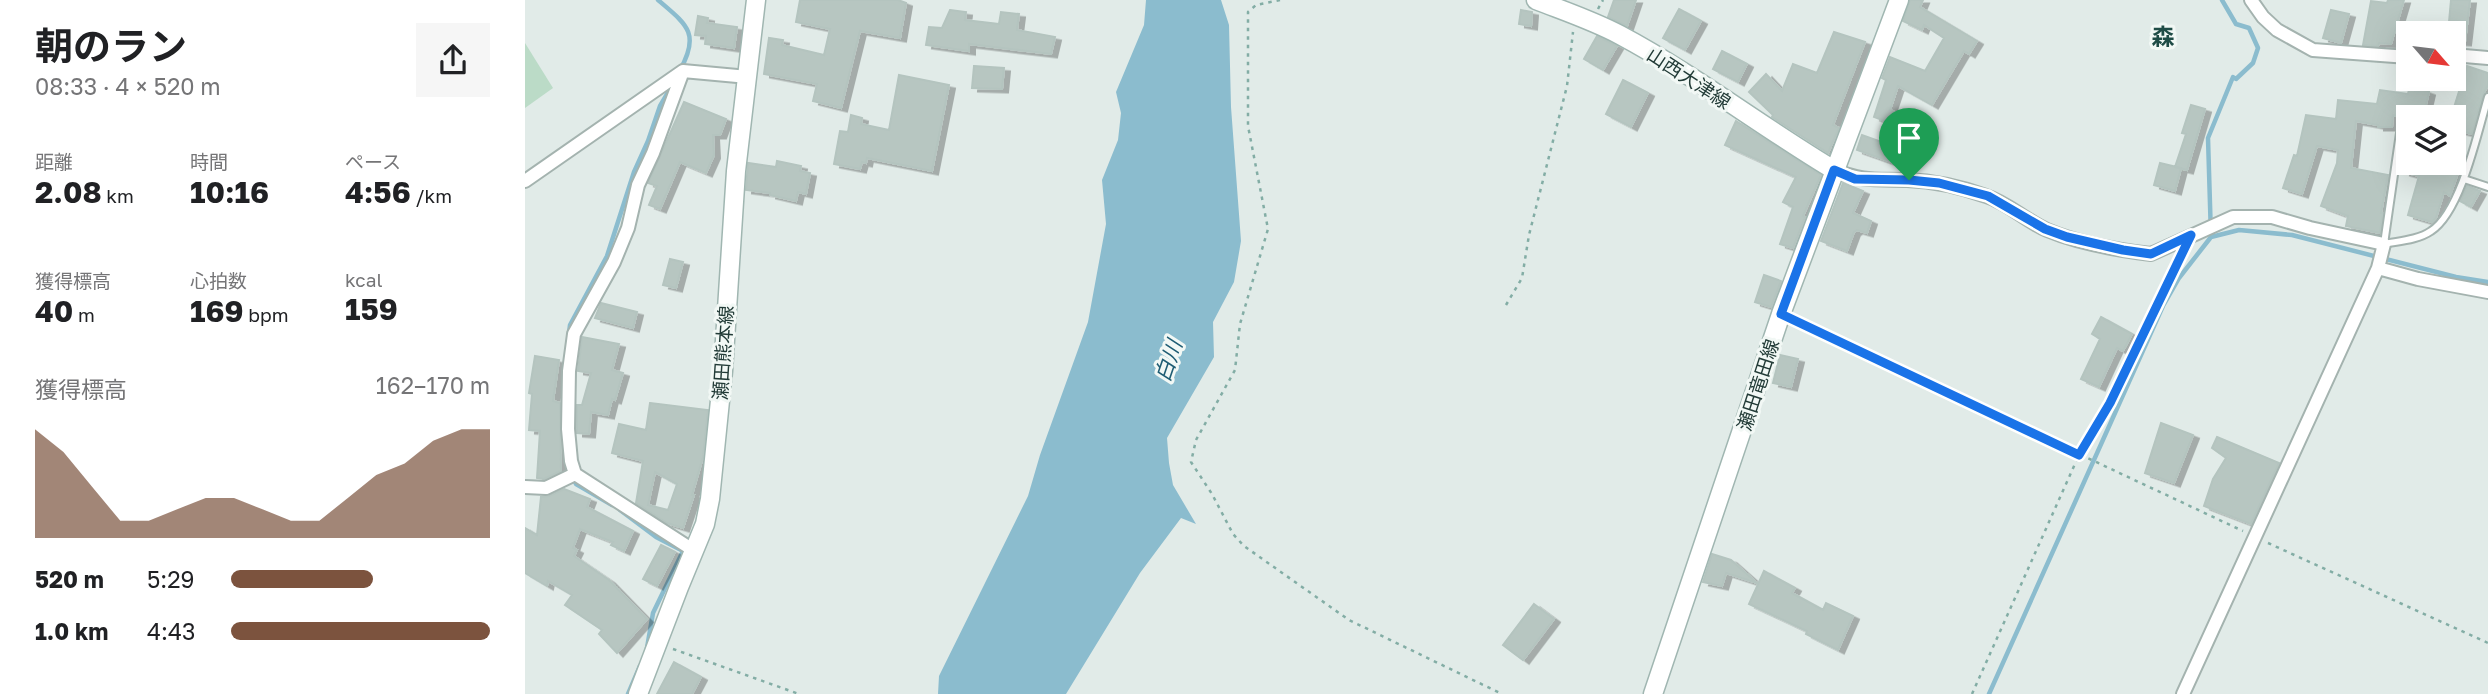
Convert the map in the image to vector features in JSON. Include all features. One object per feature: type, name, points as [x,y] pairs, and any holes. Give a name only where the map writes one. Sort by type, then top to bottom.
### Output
[{"type":"main road","name":"瀬田熊本線","points":[[638,694],[705,524],[710,499],[723,371],[736,171],[756,0]]},
{"type":"main road","name":"山西大津線","points":[[1536,0],[1622,36],[1834,170]]},
{"type":"main road","name":"瀬田竜田線","points":[[1653,694],[1781,314],[1899,0]]},
{"type":"street","points":[[2251,0],[2277,30],[2313,50],[2396,56]]},
{"type":"street","points":[[2466,56],[2488,58]]},
{"type":"street","points":[[683,71],[653,153],[638,185],[628,229],[614,262],[574,334],[569,371],[568,429],[575,474],[693,551]]},
{"type":"street","points":[[525,181],[683,71],[748,77]]},
{"type":"street","points":[[1834,170],[1855,179],[1939,183],[1988,196],[2045,229],[2067,237],[2151,254],[2233,217],[2272,217],[2384,244],[2378,268],[2183,694]]},
{"type":"street","points":[[2378,268],[2488,292]]},
{"type":"street","points":[[525,487],[546,488],[575,474]]},
{"type":"lane","points":[[2396,161],[2384,244],[2411,239],[2432,231],[2448,214],[2463,180],[2488,97]]},
{"type":"lane","points":[[2463,180],[2488,187]]},
{"type":"path","points":[[1280,0],[1256,5],[1248,12],[1248,126],[1268,229],[1240,324],[1235,370],[1196,440],[1191,461],[1233,534],[1244,546],[1349,620],[1501,694]]},
{"type":"path","points":[[1506,305],[1522,278],[1529,234],[1567,86],[1576,15]]},
{"type":"path","points":[[1972,694],[2079,455],[2110,403],[2191,235]]},
{"type":"path","points":[[1781,314],[2079,455],[2488,643]]},
{"type":"path","points":[[658,644],[799,694]]},
{"type":"green space","points":[[525,43],[553,88],[525,108]]},
{"type":"water","name":"白川","points":[[1146,0],[1221,0],[1229,25],[1231,107],[1241,241],[1234,282],[1213,322],[1214,357],[1167,438],[1173,485],[1196,524],[1181,518],[1140,573],[1066,694],[938,694],[939,676],[1028,496],[1088,322],[1106,224],[1102,180],[1118,140],[1121,113],[1116,92],[1144,25]]},
{"type":"building","points":[[800,0],[898,0],[906,3],[900,38],[860,31],[841,108],[813,101],[817,84],[764,74],[769,38],[783,40],[782,45],[824,55],[830,29],[796,22]]},
{"type":"building","points":[[1614,0],[1636,0],[1627,26],[1608,17]]},
{"type":"building","points":[[1910,0],[1923,0],[1920,7],[1977,41],[1969,54],[1964,51],[1932,105],[1898,86],[1890,110],[1927,126],[1924,135],[1918,132],[1911,148],[1907,146],[1900,165],[1857,150],[1862,135],[1887,144],[1896,125],[1874,117],[1886,80],[1882,78],[1890,57],[1925,71],[1944,38],[1924,25],[1922,30],[1903,21]]},
{"type":"building","points":[[2388,0],[2404,0],[2391,44],[2363,45],[2371,1],[2387,3]]},
{"type":"building","points":[[2451,0],[2470,0],[2466,34],[2466,21],[2449,21]]},
{"type":"building","points":[[1679,9],[1701,21],[1685,50],[1663,38]]},
{"type":"building","points":[[950,10],[966,12],[965,20],[999,24],[1001,12],[1019,14],[1017,30],[1055,37],[1051,54],[969,44],[969,51],[926,45],[929,27],[942,28]]},
{"type":"building","points":[[1521,10],[1532,12],[1531,26],[1519,24]]},
{"type":"building","points":[[2331,10],[2349,14],[2341,43],[2323,38]]},
{"type":"building","points":[[698,16],[708,18],[707,23],[737,27],[734,48],[705,44],[706,36],[695,35]]},
{"type":"building","points":[[1834,32],[1865,42],[1833,125],[1839,128],[1828,153],[1772,117],[1749,92],[1766,74],[1782,91],[1793,64],[1817,73]]},
{"type":"building","points":[[1597,36],[1617,46],[1603,70],[1584,59]]},
{"type":"building","points":[[1722,51],[1747,64],[1738,82],[1713,69]]},
{"type":"building","points":[[974,66],[1004,68],[1002,89],[972,88]]},
{"type":"building","points":[[2467,66],[2488,73],[2488,85],[2472,134],[2466,132],[2466,105],[2455,105],[2459,91],[2466,91]]},
{"type":"building","points":[[899,75],[949,85],[932,171],[867,158],[860,169],[834,164],[840,131],[848,132],[851,115],[862,118],[861,124],[889,130]]},
{"type":"building","points":[[1623,80],[1648,93],[1631,127],[1606,114]]},
{"type":"building","points":[[2380,90],[2408,94],[2409,91],[2429,92],[2426,105],[2396,105],[2392,127],[2378,127],[2356,121],[2351,168],[2388,175],[2380,233],[2346,226],[2348,216],[2321,206],[2337,163],[2338,150],[2317,146],[2302,194],[2283,188],[2294,155],[2297,156],[2306,115],[2336,119],[2338,100],[2377,104]]},
{"type":"building","points":[[684,102],[726,119],[720,135],[713,135],[714,155],[706,173],[680,162],[660,209],[649,205],[657,186],[648,183]]},
{"type":"building","points":[[2191,105],[2205,109],[2187,170],[2175,167],[2186,134],[2182,133]]},
{"type":"building","points":[[1736,121],[1821,175],[1803,216],[1805,217],[1793,248],[1780,244],[1793,207],[1783,202],[1796,177],[1725,145]]},
{"type":"building","points":[[777,161],[801,166],[800,171],[810,173],[806,194],[798,192],[796,201],[770,193],[746,190],[748,163],[776,167]]},
{"type":"building","points":[[2160,163],[2181,168],[2175,191],[2154,185]]},
{"type":"building","points":[[2415,175],[2457,175],[2450,196],[2444,192],[2436,218],[2432,222],[2408,215],[2419,176]]},
{"type":"building","points":[[1843,183],[1863,191],[1853,213],[1871,221],[1867,233],[1857,230],[1854,232],[1847,251],[1821,241]]},
{"type":"building","points":[[2467,186],[2480,191],[2471,207],[2460,201]]},
{"type":"building","points":[[670,259],[683,262],[676,288],[663,285]]},
{"type":"building","points":[[1764,275],[1781,281],[1771,307],[1755,302]]},
{"type":"building","points":[[601,303],[637,312],[633,328],[595,318]]},
{"type":"building","points":[[2101,317],[2132,334],[2123,351],[2117,348],[2099,387],[2081,379],[2100,339],[2092,334]]},
{"type":"building","points":[[582,337],[619,344],[612,370],[623,373],[608,415],[591,412],[589,434],[577,433],[577,405],[582,405],[591,373],[578,371]]},
{"type":"building","points":[[1780,355],[1798,359],[1791,387],[1773,383]]},
{"type":"building","points":[[535,356],[559,360],[553,401],[560,403],[561,471],[544,479],[537,478],[540,431],[529,430],[532,394],[529,393]]},
{"type":"building","points":[[650,403],[708,410],[703,457],[683,528],[667,523],[636,503],[643,461],[612,453],[619,424],[646,430]],"holes":[[[655,472],[677,484],[668,510],[648,505]]]},
{"type":"building","points":[[2161,423],[2193,435],[2174,483],[2145,473]]},
{"type":"building","points":[[2217,437],[2279,463],[2251,524],[2204,506],[2213,479],[2226,458],[2212,448]]},
{"type":"building","points":[[564,489],[590,499],[587,507],[633,531],[624,551],[611,545],[613,542],[580,529],[573,548],[577,550],[574,556],[609,580],[647,619],[617,653],[599,634],[602,630],[565,605],[572,595],[548,581],[547,586],[525,573],[525,528],[537,535],[541,497]]},
{"type":"building","points":[[661,545],[675,552],[657,586],[643,579]]},
{"type":"building","points":[[1712,554],[1731,560],[1757,583],[1726,573],[1722,586],[1703,582]]},
{"type":"building","points":[[1764,571],[1795,588],[1792,593],[1823,610],[1826,603],[1853,616],[1838,650],[1806,634],[1807,631],[1749,604]]},
{"type":"building","points":[[1534,604],[1554,619],[1523,660],[1503,645]]},
{"type":"building","points":[[674,662],[701,677],[692,694],[657,694]]},
{"type":"waterway","points":[[658,0],[683,23],[690,38],[680,70]]},
{"type":"waterway","points":[[1989,694],[2163,306],[2179,278],[2211,237],[2208,138],[2233,77],[2236,79],[2253,63],[2258,48],[2249,28],[2236,24],[2222,0]]},
{"type":"waterway","points":[[569,333],[570,325],[607,256],[634,172],[660,106],[673,84]]},
{"type":"waterway","points":[[2211,237],[2239,230],[2292,235],[2456,277],[2488,282]]},
{"type":"waterway","points":[[572,476],[576,484],[612,505]]},
{"type":"waterway","points":[[620,510],[656,537],[683,551],[653,613],[647,648]]},
{"type":"waterway","points":[[628,694],[640,666]]},
{"type":"district","name":"森","points":[[2163,37]]},
{"type":"route","points":[[1834,170],[1855,179],[1909,180],[1939,183],[1988,196],[2045,229],[2123,250],[2151,254],[2191,235],[2110,403],[2079,455],[1781,314],[1834,170]]}]
